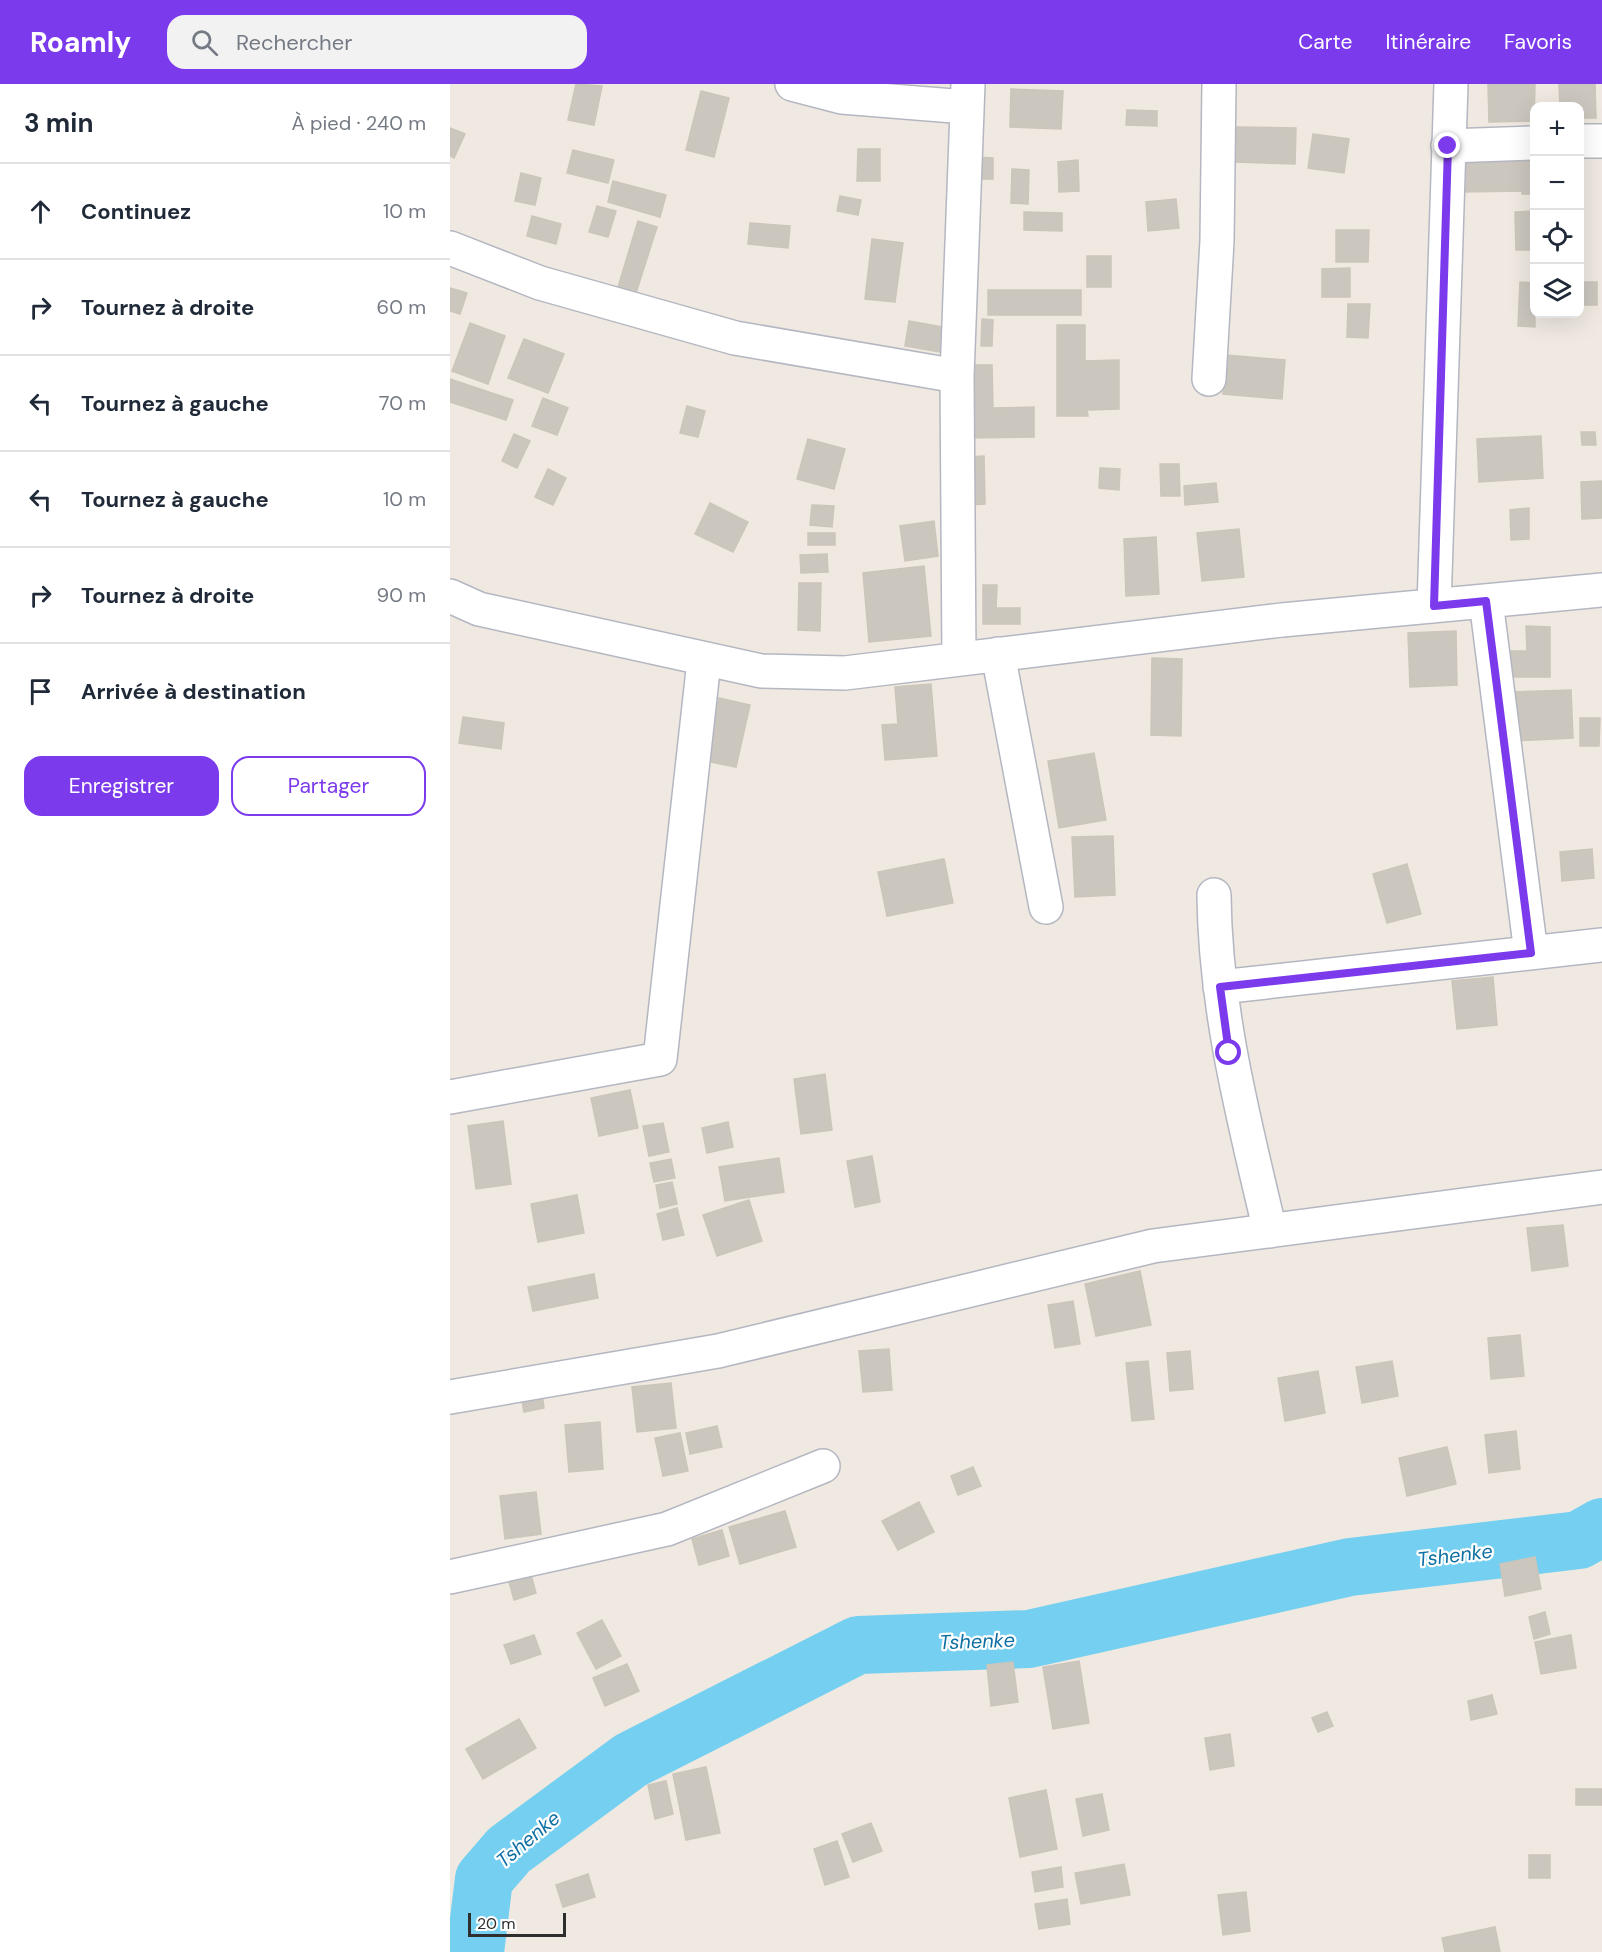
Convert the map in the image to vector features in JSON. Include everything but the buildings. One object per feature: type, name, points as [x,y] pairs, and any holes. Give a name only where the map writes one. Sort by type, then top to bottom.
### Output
[{"type":"street","points":[[792,84],[842,97],[967,95],[957,376],[959,659]]},
{"type":"street","points":[[1209,379],[1217,241],[1219,84]]},
{"type":"street","points":[[1434,606],[1451,84]]},
{"type":"street","points":[[1584,141],[1602,141]]},
{"type":"street","points":[[1448,146],[1530,143]]},
{"type":"street","points":[[450,248],[540,283],[735,338],[957,376]]},
{"type":"street","points":[[450,596],[479,609],[704,661],[761,671],[845,673],[1282,620],[1602,590]]},
{"type":"street","points":[[1486,601],[1531,953]]},
{"type":"street","points":[[998,654],[1046,907]]},
{"type":"street","points":[[450,1097],[660,1059],[704,661]]},
{"type":"street","points":[[1214,895],[1215,943],[1229,1053],[1270,1231]]},
{"type":"street","points":[[1220,987],[1602,945]]},
{"type":"street","points":[[450,1397],[718,1352],[1153,1246],[1602,1187]]},
{"type":"street","points":[[450,1576],[668,1529],[823,1466]]},
{"type":"waterway","name":"Tshenke","points":[[475,1952],[484,1879],[509,1850],[631,1760],[858,1645],[1029,1639],[1350,1567],[1579,1540],[1602,1527]]},
{"type":"route","points":[[1229,1053],[1220,987],[1531,953],[1486,601],[1434,606],[1448,146]]}]
